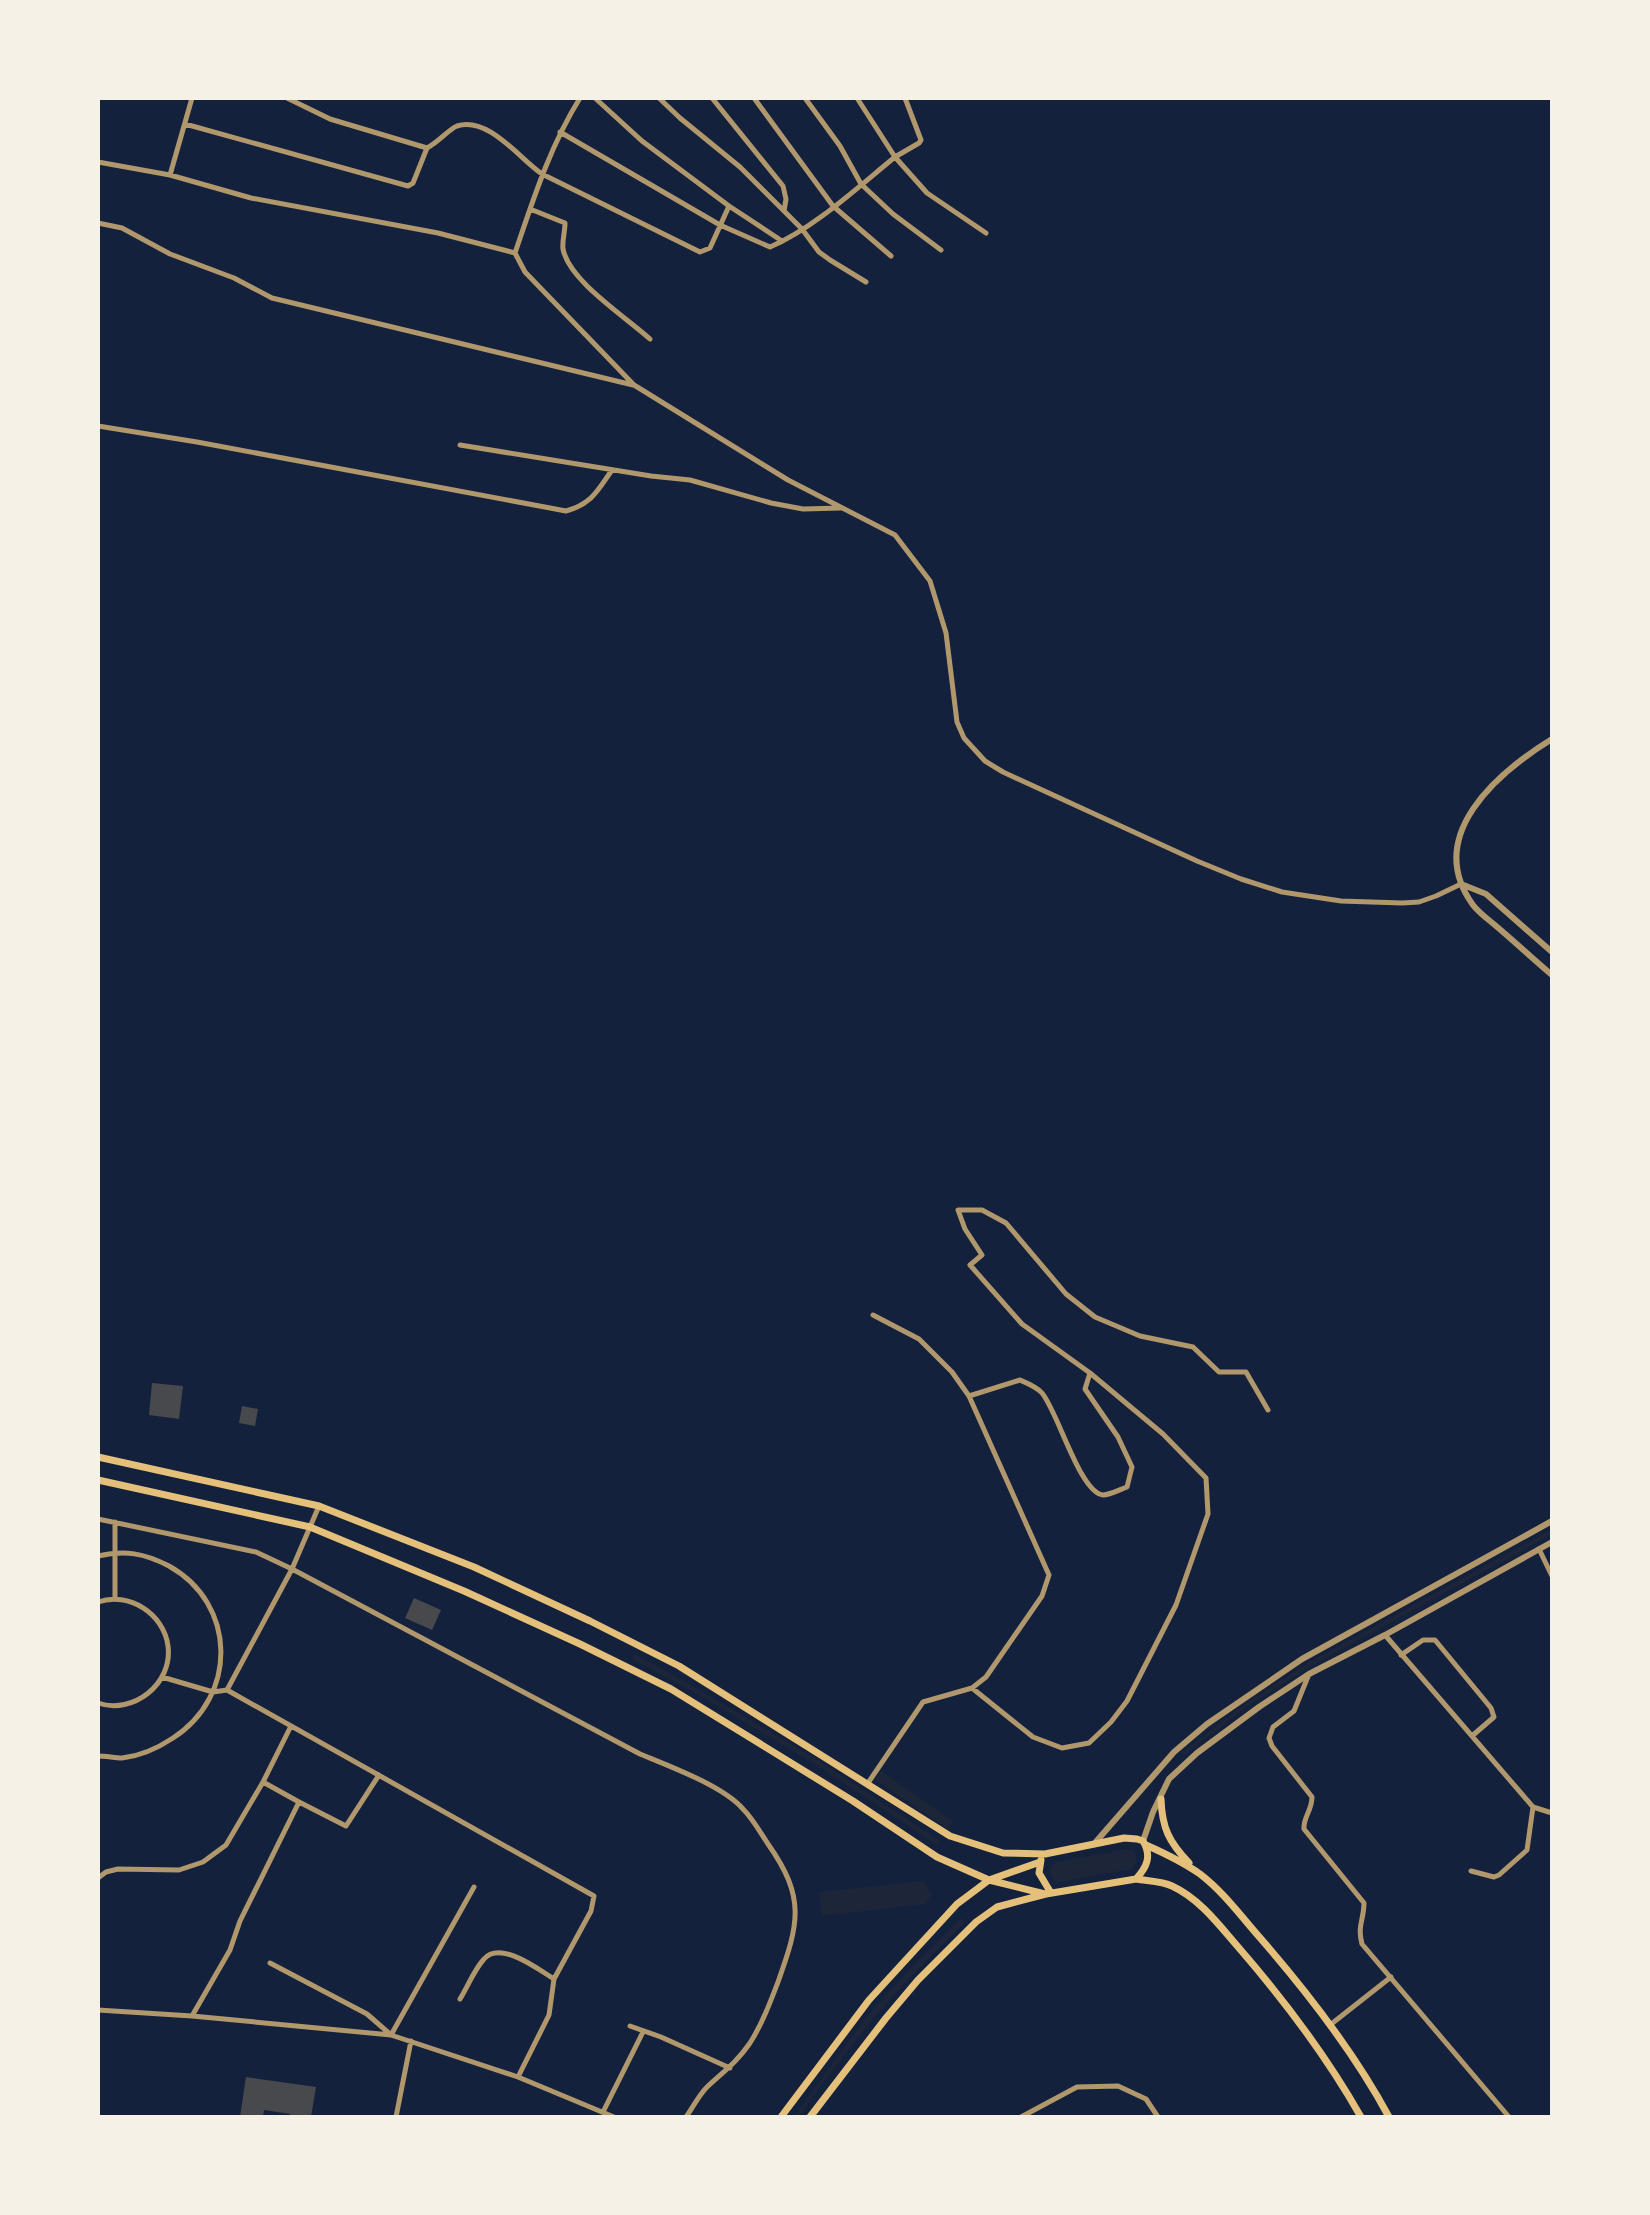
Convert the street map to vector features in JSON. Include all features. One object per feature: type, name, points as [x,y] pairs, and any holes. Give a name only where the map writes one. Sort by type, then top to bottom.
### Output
[{"type":"main road","points":[[98,1457],[319,1506],[474,1567],[679,1666],[950,1836],[1003,1853],[1045,1854],[1124,1838],[1172,1856],[1199,1873]]},
{"type":"main road","points":[[98,1480],[310,1527],[464,1591],[671,1689],[853,1801],[937,1857],[989,1880],[1049,1894]]},
{"type":"main road","points":[[1161,1799],[1164,1828],[1174,1848],[1224,1896],[1292,1974],[1368,2079],[1389,2117]]},
{"type":"main road","points":[[1136,1879],[1148,1861],[1144,1843]]},
{"type":"main road","points":[[1045,1854],[1039,1873],[1049,1894]]},
{"type":"main road","points":[[781,2117],[877,1990],[957,1904],[989,1880],[1040,1862]]},
{"type":"main road","points":[[810,2117],[918,1980],[976,1922],[997,1907],[1049,1894],[1136,1879],[1170,1885],[1196,1901],[1213,1917],[1278,1994],[1361,2117]]},
{"type":"street","points":[[170,175],[192,98]]},
{"type":"street","points":[[287,98],[330,119],[427,148],[436,144],[452,128],[460,125],[483,127],[496,134],[542,174],[700,252],[710,248],[729,206]]},
{"type":"street","points":[[595,98],[642,141],[782,241]]},
{"type":"street","points":[[659,98],[740,167],[802,229],[819,252],[866,282]]},
{"type":"street","points":[[712,98],[783,186],[786,199],[784,211]]},
{"type":"street","points":[[754,98],[833,206],[891,256]]},
{"type":"street","points":[[805,98],[840,146],[861,184],[893,214],[941,250]]},
{"type":"street","points":[[857,98],[895,157],[927,193],[986,233]]},
{"type":"street","points":[[560,132],[720,225],[770,247],[802,229],[895,157],[919,143],[921,140],[905,98]]},
{"type":"street","points":[[579,99],[560,132],[542,174],[515,253],[525,272],[634,385],[788,480],[895,535],[930,581],[946,633],[957,722],[964,738],[985,761],[1197,861],[1282,892],[1341,901],[1402,903],[1419,902],[1461,884],[1486,894],[1552,952]]},
{"type":"street","points":[[185,124],[408,186],[413,183],[427,148]]},
{"type":"street","points":[[98,162],[170,175],[251,198],[438,233],[515,253]]},
{"type":"street","points":[[530,209],[565,223],[562,246],[568,263],[583,282],[650,339]]},
{"type":"street","points":[[98,223],[122,228],[170,254],[234,278],[272,298],[634,385]]},
{"type":"street","points":[[98,426],[566,511],[581,507],[588,501],[612,470]]},
{"type":"street","points":[[460,445],[690,480],[803,509],[842,508]]},
{"type":"street","points":[[1552,739],[1519,761],[1477,803],[1459,838],[1455,857],[1461,884],[1474,907],[1552,975]]},
{"type":"street","points":[[972,1688],[1033,1737],[1062,1748],[1089,1743],[1127,1701],[1176,1605],[1208,1514],[1206,1478],[1163,1434],[1090,1373],[1022,1324],[970,1265],[982,1255],[965,1229],[958,1210],[982,1210],[1006,1223],[1066,1294],[1095,1317],[1140,1336],[1193,1347],[1219,1372],[1246,1372],[1268,1410]]},
{"type":"street","points":[[868,1783],[923,1702],[972,1688],[986,1677],[1042,1596],[1049,1575],[969,1396],[952,1372],[919,1339],[873,1315]]},
{"type":"street","points":[[969,1396],[1020,1380],[1041,1392],[1090,1489],[1103,1495],[1127,1487],[1132,1467],[1118,1437],[1085,1389],[1090,1373]]},
{"type":"street","points":[[227,1690],[292,1569],[319,1506]]},
{"type":"street","points":[[98,1519],[256,1552],[640,1754],[684,1772],[742,1808],[783,1865],[790,1880],[794,1894],[795,1925],[761,2025],[730,2068],[705,2089],[686,2117]]},
{"type":"street","points":[[1094,1844],[1174,1752],[1207,1724],[1302,1659],[1552,1521]]},
{"type":"street","points":[[115,1522],[115,1599]]},
{"type":"street","points":[[1144,1843],[1153,1812],[1169,1779],[1185,1763],[1259,1707],[1309,1674],[1552,1542]]},
{"type":"street","points":[[1539,1549],[1552,1576]]},
{"type":"street","points":[[98,1556],[116,1552],[142,1554],[186,1576],[204,1594],[222,1644],[213,1692],[193,1723],[143,1754],[121,1758],[98,1756]]},
{"type":"street","points":[[98,1602],[115,1599],[131,1601],[144,1608],[154,1616],[168,1644],[162,1677],[152,1690],[134,1702],[114,1706],[98,1703]]},
{"type":"street","points":[[1385,1635],[1533,1807],[1552,1813]]},
{"type":"street","points":[[1401,1655],[1423,1640],[1435,1640],[1491,1708],[1494,1717],[1472,1736]]},
{"type":"street","points":[[1309,1674],[1294,1711],[1273,1727],[1269,1738],[1312,1797],[1312,1808],[1304,1822],[1304,1829],[1364,1903],[1359,1927],[1362,1944],[1509,2117]]},
{"type":"street","points":[[162,1677],[213,1692],[227,1690],[594,1896],[591,1911],[554,1979],[549,2015],[518,2077]]},
{"type":"street","points":[[98,1878],[118,1869],[179,1870],[203,1862],[226,1845],[291,1726]]},
{"type":"street","points":[[263,1782],[346,1826],[379,1775]]},
{"type":"street","points":[[192,2016],[230,1950],[240,1921],[299,1802]]},
{"type":"street","points":[[1471,1871],[1494,1877],[1527,1850],[1533,1807]]},
{"type":"street","points":[[391,2035],[474,1887]]},
{"type":"street","points":[[460,1999],[484,1959],[500,1952],[524,1961],[554,1979]]},
{"type":"street","points":[[270,1963],[367,2014],[391,2035]]},
{"type":"street","points":[[1329,2026],[1391,1977]]},
{"type":"street","points":[[98,2010],[391,2035],[518,2077],[614,2117]]},
{"type":"street","points":[[630,2026],[730,2068]]},
{"type":"street","points":[[603,2112],[643,2032]]},
{"type":"street","points":[[396,2117],[411,2041]]},
{"type":"street","points":[[1021,2117],[1077,2087],[1118,2086],[1146,2099],[1158,2117]]},
{"type":"shaded area","points":[[1552,1529],[1552,1534],[1313,1665],[1248,1706],[1184,1755],[1182,1753],[1245,1704],[1310,1662]]},
{"type":"shaded area","points":[[636,1655],[816,1759],[940,1841],[937,1845],[815,1764],[634,1660],[632,1656]]},
{"type":"shaded area","points":[[881,1771],[953,1821],[948,1829],[875,1780]]},
{"type":"shaded area","points":[[1128,1849],[1133,1851],[1136,1858],[1131,1869],[1059,1882],[1051,1876],[1055,1862]]},
{"type":"shaded area","points":[[924,1881],[931,1894],[926,1904],[822,1916],[819,1892]]},
{"type":"shaded area","points":[[961,1918],[965,1922],[877,2015],[799,2117],[794,2117],[865,2019]]},
{"type":"building","points":[[152,1383],[183,1386],[179,1419],[149,1415]]},
{"type":"building","points":[[242,1406],[258,1409],[255,1426],[239,1423]]},
{"type":"building","points":[[414,1598],[441,1610],[432,1630],[405,1618]]},
{"type":"building","points":[[246,2077],[316,2087],[311,2117],[290,2117],[290,2114],[264,2110],[263,2117],[240,2117]]}]
